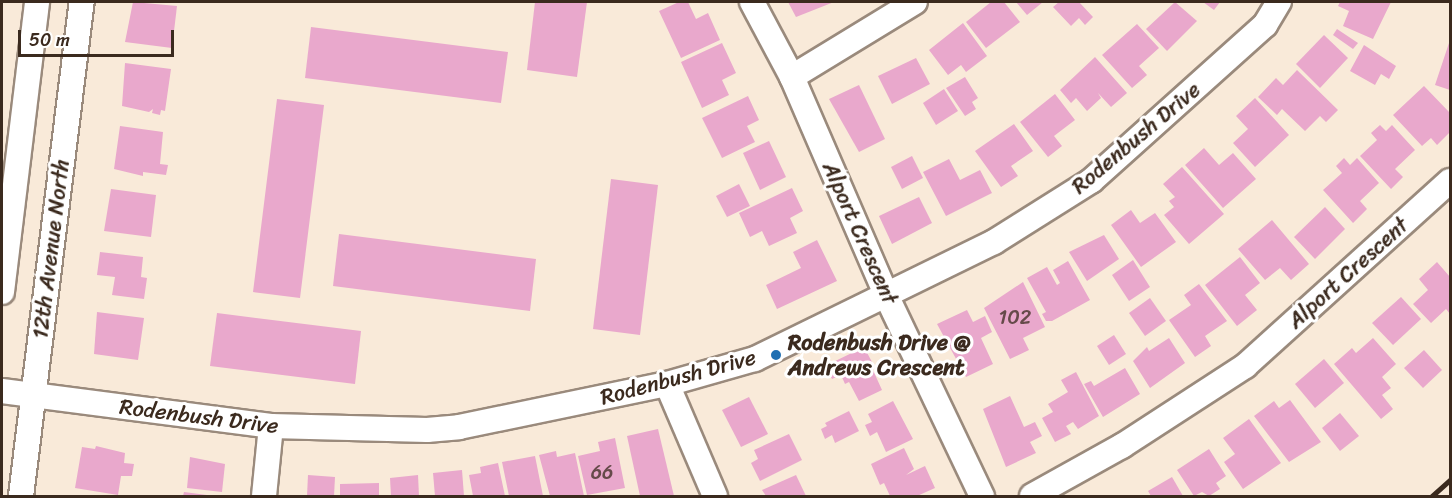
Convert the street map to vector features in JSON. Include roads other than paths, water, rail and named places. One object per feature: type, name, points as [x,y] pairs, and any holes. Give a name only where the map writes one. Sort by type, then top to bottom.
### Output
[{"type":"street","name":"12th Avenue North","points":[[2,292],[37,2]]},
{"type":"street","name":"12th Avenue North","points":[[21,496],[82,2]]},
{"type":"street","name":"Alport Crescent","points":[[752,2],[792,77],[887,297],[982,496]]},
{"type":"street","points":[[792,77],[915,2]]},
{"type":"street","name":"Rodenbush Drive","points":[[2,392],[271,426],[372,431],[459,428],[667,384],[755,359],[887,297],[994,242],[1092,181],[1265,25],[1279,2]]},
{"type":"street","name":"Alport Crescent","points":[[1032,496],[1122,446],[1245,366],[1450,181]]},
{"type":"street","points":[[667,384],[715,496]]},
{"type":"street","points":[[264,496],[271,426]]},
{"type":"railway","points":[[1432,496],[1450,480]]},
{"type":"place","name":"Rodenbush Drive @ Andrews Crescent","points":[[776,355]]}]
